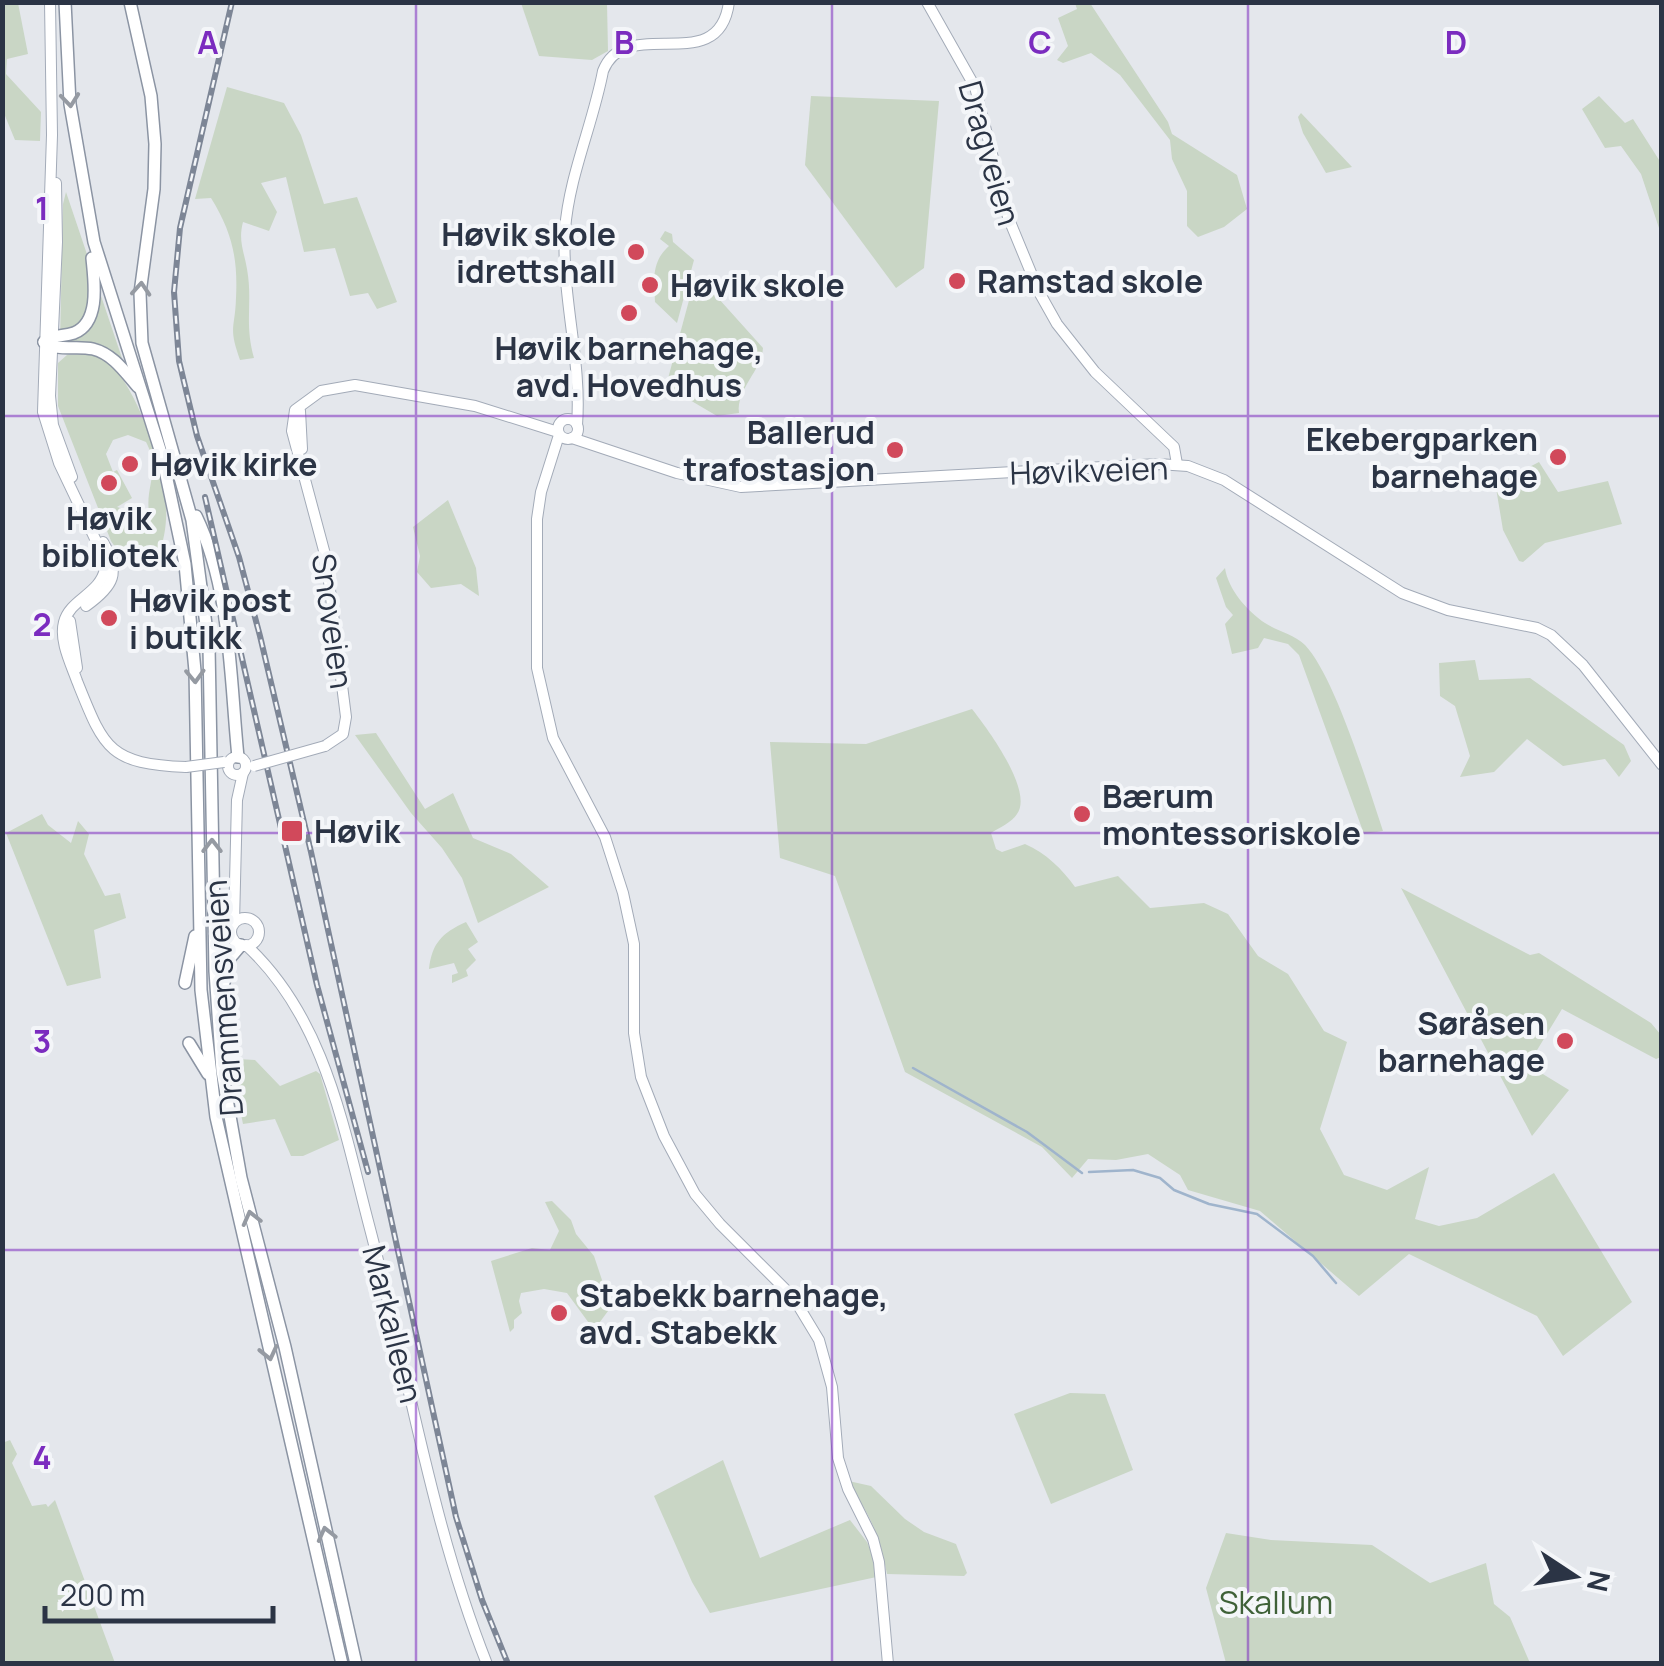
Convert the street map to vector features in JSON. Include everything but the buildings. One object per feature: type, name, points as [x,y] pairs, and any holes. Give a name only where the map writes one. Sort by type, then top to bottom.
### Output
[{"type":"highway","points":[[50,342],[81,329],[92,307],[94,283],[70,104],[64,2]]},
{"type":"highway","points":[[130,2],[154,128],[154,189],[140,306],[147,387]]},
{"type":"highway","points":[[84,192],[106,289],[147,387]]},
{"type":"highway","points":[[50,342],[102,352],[147,387]]},
{"type":"highway","name":"Drammensveien","points":[[147,387],[186,495],[201,573],[208,647],[217,1013],[222,1071],[242,1178],[285,1348],[356,1664]]},
{"type":"highway","name":"Drammensveien","points":[[147,387],[172,494],[190,598],[201,990],[209,1076],[227,1175],[342,1664]]},
{"type":"highway","points":[[186,495],[206,537],[220,598],[238,765]]},
{"type":"highway","points":[[185,982],[199,918]]},
{"type":"highway","points":[[217,1013],[230,958],[244,945]]},
{"type":"highway","points":[[189,1044],[209,1076]]},
{"type":"main road","points":[[50,2],[50,342],[42,396],[45,426],[105,564],[101,582],[69,623],[78,684],[91,719],[107,744],[132,760],[186,767],[238,765]]},
{"type":"main road","points":[[728,2],[721,26],[704,40],[623,47],[610,56],[603,71],[570,196],[565,230],[566,287],[579,396],[541,492],[537,519],[538,680],[552,738],[605,837],[623,893],[634,944],[634,1032],[641,1077],[664,1136],[695,1194],[793,1297],[820,1340],[832,1387],[838,1458],[879,1562],[888,1664]]},
{"type":"main road","name":"Dragveien","points":[[927,2],[975,86],[1012,230],[1038,292],[1057,324],[1095,372],[1174,447],[1171,464]]},
{"type":"main road","name":"Høvikveien","points":[[302,405],[321,390],[355,385],[456,402],[568,429],[601,447],[694,478],[741,487],[1171,464],[1198,469],[1224,480],[1402,593],[1448,610],[1537,628],[1551,636],[1583,665],[1662,766]]},
{"type":"main road","name":"Snoveien","points":[[238,765],[325,746],[340,739],[346,725],[331,588],[299,429],[302,405]]},
{"type":"main road","name":"Drammensveien","points":[[234,923],[238,765]]},
{"type":"main road","name":"Drammensveien","points":[[236,887],[249,918]]},
{"type":"main road","points":[[249,918],[258,926],[257,938],[244,945],[231,935],[234,923],[249,918]]},
{"type":"main road","name":"Drammensveien","points":[[257,938],[266,964]]},
{"type":"main road","name":"Drammensveien","points":[[244,945],[266,964],[284,990]]},
{"type":"main road","name":"Markalleen","points":[[284,990],[316,1046],[334,1090],[450,1562],[487,1664]]},
{"type":"green space","points":[[2,3],[18,3],[28,54],[7,59],[6,74],[41,112],[40,141],[15,140],[3,111]]},
{"type":"green space","points":[[521,3],[607,3],[608,51],[592,60],[539,56]]},
{"type":"green space","points":[[1075,3],[1090,3],[1172,134],[1237,175],[1247,209],[1224,227],[1198,237],[1187,226],[1187,191],[1172,159],[1170,140],[1120,75],[1091,53],[1063,63],[1057,60],[1068,46],[1058,18],[1077,9]]},
{"type":"green space","points":[[227,87],[284,103],[301,135],[324,204],[357,197],[397,302],[377,309],[368,293],[350,296],[335,248],[304,252],[286,177],[261,183],[277,212],[269,231],[243,222],[241,240],[249,281],[254,358],[240,360],[233,334],[236,284],[232,246],[211,198],[195,199]]},
{"type":"green space","points":[[811,96],[939,101],[924,268],[896,288],[805,165]]},
{"type":"green space","points":[[1599,96],[1625,123],[1633,119],[1661,163],[1661,234],[1641,174],[1621,146],[1605,148],[1582,109]]},
{"type":"green space","points":[[1301,113],[1352,167],[1326,173],[1303,133],[1298,117]]},
{"type":"green space","points":[[66,192],[123,361],[93,346],[60,342]]},
{"type":"green space","points":[[665,231],[694,260],[677,323],[655,302],[656,265],[669,246],[660,239]]},
{"type":"green space","points":[[695,278],[701,279],[763,348],[741,396],[739,413],[717,416],[666,386]]},
{"type":"green space","points":[[86,354],[108,362],[124,381],[142,415],[166,508],[159,554],[147,560],[124,560],[111,541],[58,406],[58,363],[67,355]],"holes":[[[128,435],[146,442],[152,462],[150,517],[117,507],[132,498],[117,470],[113,472],[106,454],[113,440]]]},
{"type":"green space","points":[[1539,462],[1558,492],[1608,481],[1622,524],[1545,543],[1523,562],[1519,561],[1503,530],[1496,488]]},
{"type":"green space","points":[[448,500],[476,568],[479,596],[461,584],[431,588],[417,572],[420,556],[413,527]]},
{"type":"green space","points":[[1225,568],[1239,599],[1270,626],[1301,641],[1316,660],[1350,733],[1383,831],[1364,834],[1299,655],[1288,644],[1264,638],[1258,648],[1232,654],[1225,624],[1233,615],[1226,607],[1216,578]]},
{"type":"green space","points":[[1475,660],[1479,680],[1530,678],[1624,745],[1631,761],[1619,777],[1605,759],[1563,766],[1527,739],[1494,772],[1460,777],[1470,756],[1455,706],[1440,696],[1439,663]]},
{"type":"green space","points":[[972,709],[1006,760],[1019,791],[1021,804],[1017,814],[991,833],[996,849],[1002,852],[1025,844],[1053,862],[1075,887],[1118,876],[1150,908],[1204,903],[1228,914],[1258,956],[1288,974],[1324,1031],[1347,1042],[1320,1129],[1344,1175],[1387,1190],[1429,1167],[1415,1219],[1439,1226],[1477,1218],[1554,1173],[1632,1302],[1563,1356],[1537,1316],[1409,1254],[1359,1296],[1260,1211],[1188,1190],[1180,1175],[1148,1154],[1116,1160],[1088,1159],[1072,1178],[1042,1147],[905,1072],[835,876],[780,858],[770,742],[866,744]]},
{"type":"green space","points":[[376,733],[425,809],[453,793],[473,838],[511,854],[549,887],[478,923],[462,878],[355,735]]},
{"type":"green space","points":[[42,814],[48,825],[71,843],[78,821],[89,834],[84,854],[105,896],[120,893],[126,918],[94,930],[101,978],[67,986],[6,833]]},
{"type":"green space","points":[[1401,888],[1530,955],[1539,953],[1651,1023],[1661,1035],[1661,1057],[1656,1059],[1562,1009],[1528,1065],[1569,1090],[1532,1136]]},
{"type":"green space","points":[[466,922],[478,942],[468,949],[476,960],[466,970],[468,976],[452,983],[452,975],[458,973],[454,963],[429,969],[430,960],[440,940]]},
{"type":"green space","points":[[238,1059],[255,1060],[280,1086],[316,1071],[320,1074],[339,1140],[303,1156],[291,1156],[275,1119],[243,1124],[237,1095]]},
{"type":"green space","points":[[552,1201],[571,1220],[576,1234],[594,1256],[611,1307],[594,1330],[567,1293],[544,1289],[521,1293],[522,1313],[514,1320],[510,1332],[491,1261],[532,1248],[550,1250],[559,1231],[545,1202]]},
{"type":"green space","points":[[1070,1393],[1105,1394],[1133,1470],[1051,1504],[1014,1414]]},
{"type":"green space","points":[[10,1440],[17,1454],[12,1463],[32,1506],[48,1507],[55,1500],[115,1663],[3,1663],[2,1443]]},
{"type":"green space","points":[[723,1460],[760,1558],[850,1520],[867,1542],[881,1576],[710,1613],[654,1496]]},
{"type":"green space","points":[[844,1480],[871,1486],[924,1532],[956,1544],[967,1573],[887,1574],[872,1524]]},
{"type":"green space","name":"Skallum","points":[[1226,1533],[1271,1540],[1372,1545],[1430,1583],[1486,1563],[1494,1604],[1510,1617],[1530,1663],[1226,1663],[1206,1588]]},
{"type":"waterway","points":[[913,1068],[1027,1132],[1082,1173]]},
{"type":"waterway","points":[[1089,1172],[1133,1170],[1160,1178],[1174,1190],[1209,1204],[1257,1214],[1313,1256],[1336,1283]]},
{"type":"railway","points":[[232,2],[180,228],[174,292],[179,361],[197,436],[239,557],[260,636],[456,1517],[482,1600],[508,1664]]},
{"type":"railway","points":[[205,497],[317,985],[368,1172]]},
{"type":"place","name":"Høvik skole idrettshall","points":[[636,252]]},
{"type":"place","name":"Ramstad skole","points":[[957,281]]},
{"type":"place","name":"Høvik skole","points":[[650,285]]},
{"type":"place","name":"Høvik barnehage, avd. Hovedhus","points":[[629,313]]},
{"type":"place","name":"Ballerud trafostasjon","points":[[895,450]]},
{"type":"place","name":"Ekebergparken barnehage","points":[[1558,457]]},
{"type":"place","name":"Høvik kirke","points":[[130,464]]},
{"type":"place","name":"Høvik bibliotek","points":[[109,483]]},
{"type":"place","name":"Høvik post i butikk","points":[[109,618]]},
{"type":"place","name":"Bærum montessoriskole","points":[[1082,814]]},
{"type":"place","name":"Høvik","points":[[292,831]]},
{"type":"place","name":"Søråsen barnehage","points":[[1565,1041]]},
{"type":"place","name":"Stabekk barnehage, avd. Stabekk","points":[[559,1313]]}]
